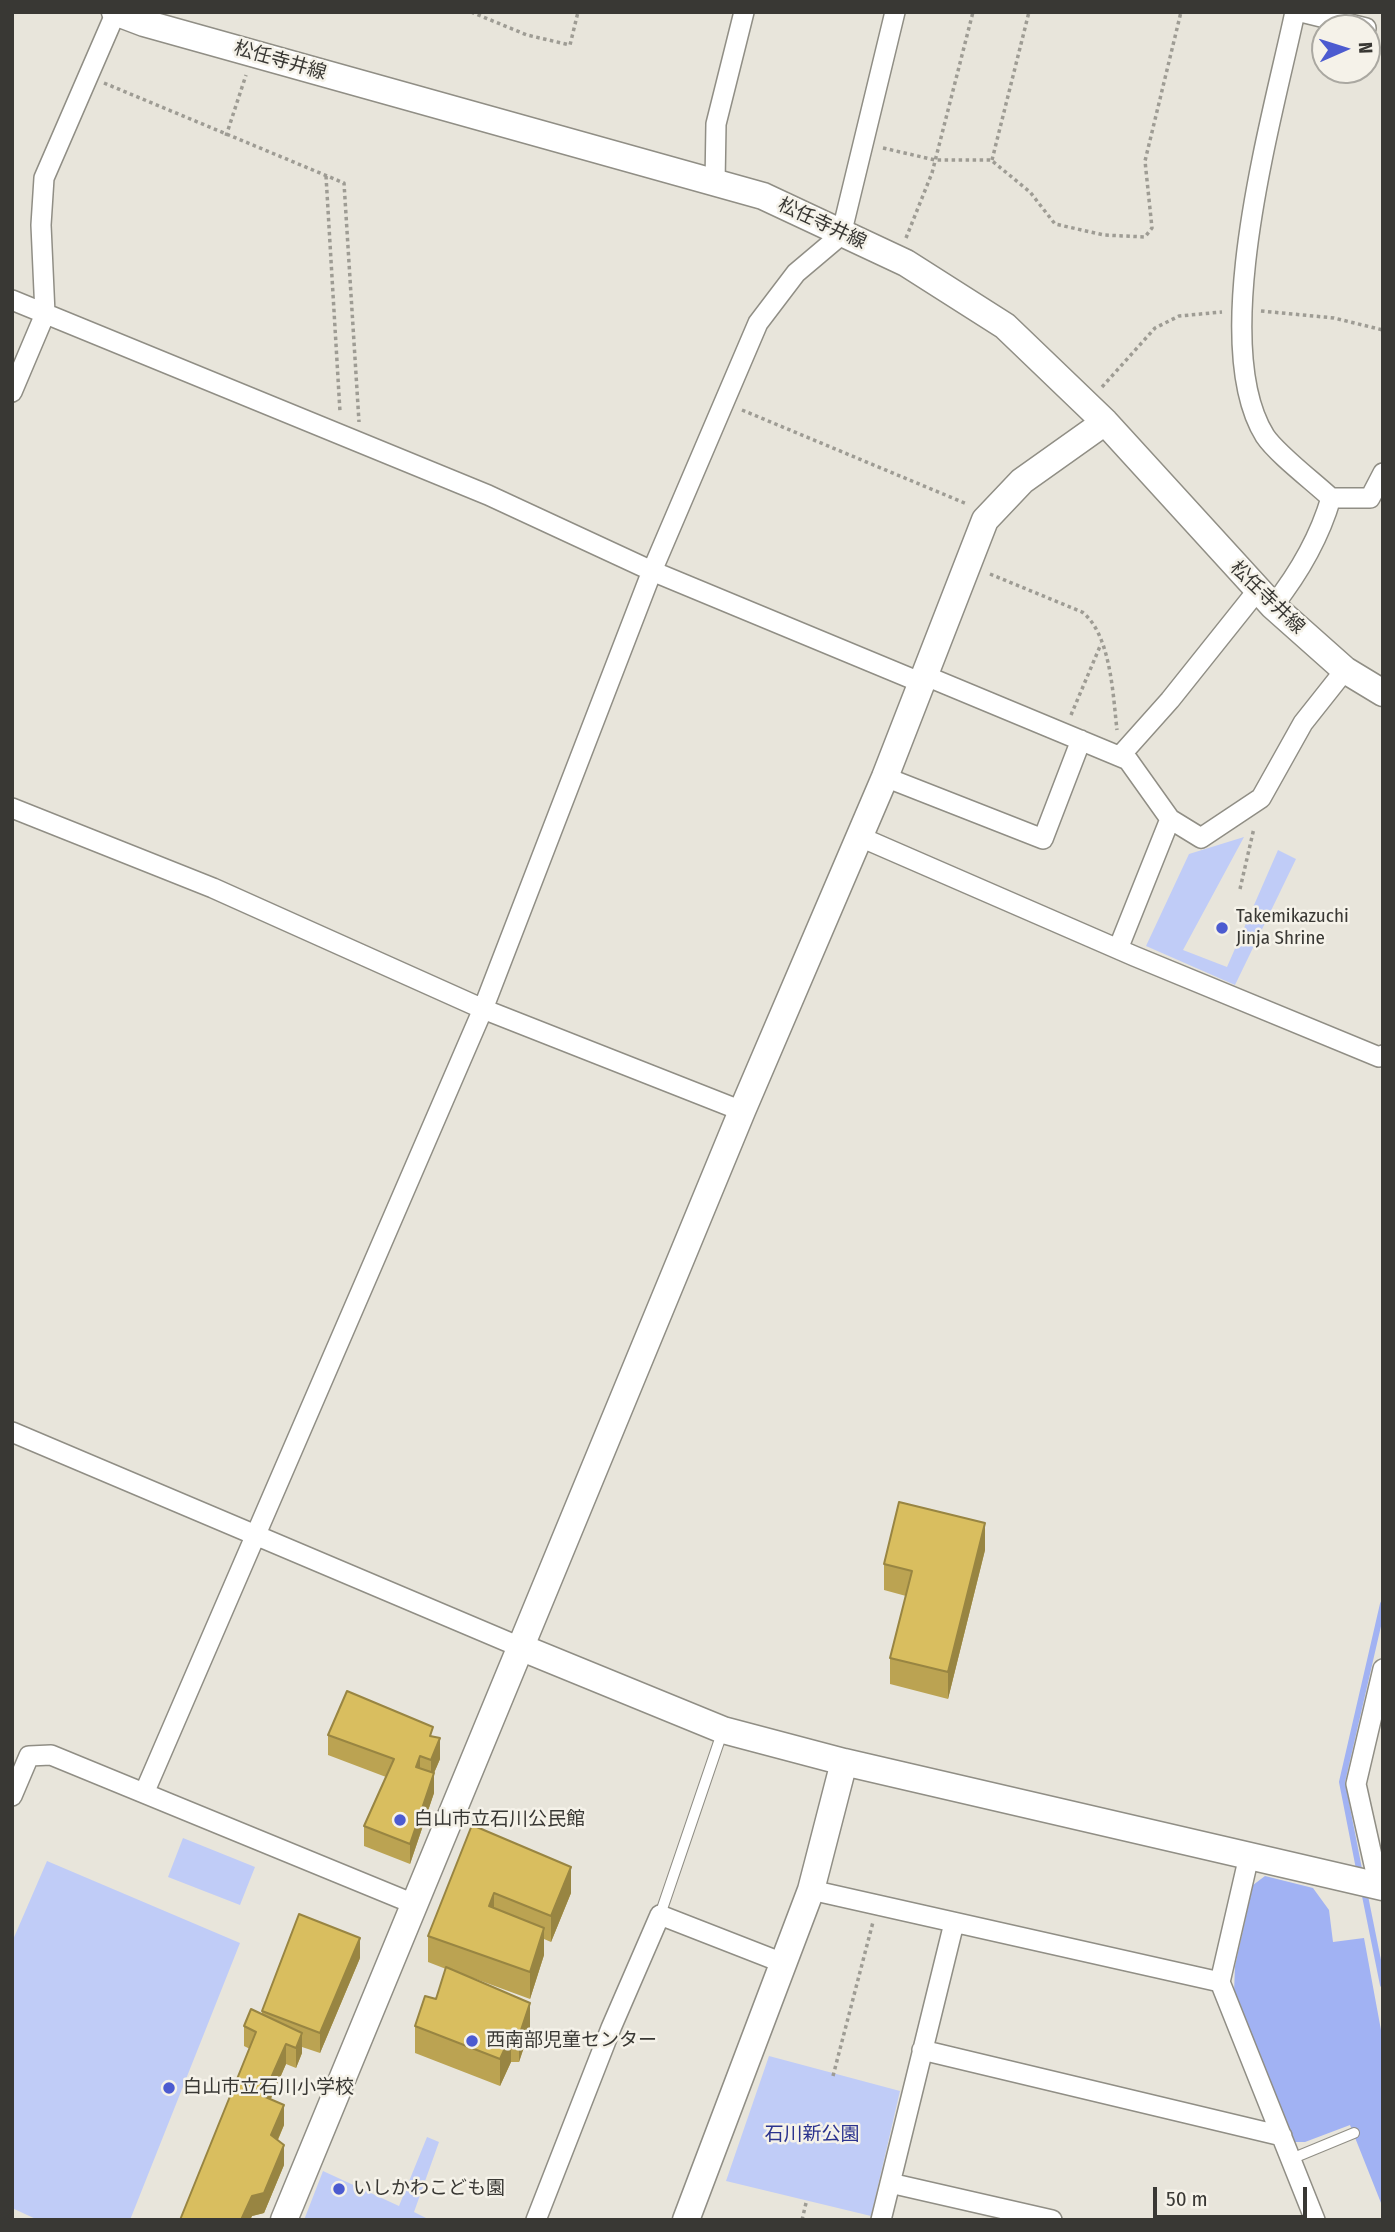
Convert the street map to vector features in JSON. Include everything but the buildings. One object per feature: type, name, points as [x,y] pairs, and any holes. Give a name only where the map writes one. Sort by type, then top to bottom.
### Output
[{"type":"street","points":[[12,392],[45,314],[41,237],[44,178],[116,12]]},
{"type":"street","name":"松任寺井線","points":[[116,12],[145,18],[253,54],[763,196],[898,260],[1005,326],[1105,422],[1265,598],[1345,670],[1383,693]]},
{"type":"street","points":[[715,183],[716,124],[744,12]]},
{"type":"street","points":[[145,1791],[483,1009],[652,570],[758,323],[796,273],[841,235],[895,12]]},
{"type":"street","points":[[1295,12],[1260,176],[1244,279],[1242,341],[1249,399],[1266,437],[1331,498],[1376,499],[1383,473]]},
{"type":"street","points":[[12,300],[488,495],[652,570],[1120,756],[1128,760],[1170,819],[1201,838],[1261,798],[1303,723],[1345,670]]},
{"type":"street","points":[[284,2220],[742,1111],[885,777],[985,520],[1022,481],[1105,422]]},
{"type":"street","points":[[1120,756],[1265,598],[1293,580],[1322,528],[1331,498]]},
{"type":"street","points":[[885,777],[1043,839],[1072,737]]},
{"type":"street","points":[[12,808],[213,888],[483,1009],[742,1111]]},
{"type":"street","points":[[1118,949],[1170,819]]},
{"type":"street","points":[[858,836],[1118,949],[1379,1057],[1383,1055]]},
{"type":"street","points":[[12,1432],[723,1730],[845,1762],[1372,1885],[1356,1784],[1383,1669]]},
{"type":"street","points":[[12,1796],[29,1756],[51,1755],[145,1791],[414,1904]]},
{"type":"street","points":[[686,2220],[811,1890],[845,1762]]},
{"type":"street","points":[[1249,1856],[1220,1982],[1315,2220]]},
{"type":"street","points":[[811,1890],[1220,1982]]},
{"type":"street","points":[[536,2220],[611,2028],[660,1915],[783,1963]]},
{"type":"street","points":[[881,2220],[954,1923]]},
{"type":"street","points":[[922,2050],[1282,2136]]},
{"type":"street","points":[[890,2183],[1052,2220]]},
{"type":"lane","points":[[660,1915],[723,1730]]},
{"type":"lane","points":[[1291,2159],[1354,2133]]},
{"type":"path","points":[[471,12],[527,35],[570,45],[578,12]]},
{"type":"path","points":[[898,260],[935,160],[973,12]]},
{"type":"path","points":[[991,160],[1029,12]]},
{"type":"path","points":[[864,143],[935,160],[991,160],[1030,192],[1055,224],[1104,234],[1145,237],[1152,228],[1145,162],[1181,12]]},
{"type":"path","points":[[226,136],[253,54]]},
{"type":"path","points":[[89,76],[226,136],[344,183],[360,443]]},
{"type":"path","points":[[326,176],[341,435]]},
{"type":"path","points":[[724,402],[991,514]]},
{"type":"path","points":[[968,565],[1082,612],[1092,620],[1102,642],[1112,684],[1120,756]]},
{"type":"path","points":[[1072,737],[1102,642]]},
{"type":"path","points":[[1240,889],[1261,798]]},
{"type":"path","points":[[833,2076],[878,1906]]},
{"type":"path","points":[[802,2220],[806,2203]]},
{"type":"green space","points":[[1244,837],[1183,950],[1227,967],[1278,850],[1296,859],[1235,985],[1146,946],[1189,854]]},
{"type":"green space","points":[[183,1838],[255,1867],[240,1905],[168,1877]]},
{"type":"green space","points":[[47,1861],[240,1943],[130,2220],[38,2220],[12,2208],[12,1942]]},
{"type":"green space","name":"石川新公園","points":[[769,2056],[900,2091],[871,2216],[726,2181]]},
{"type":"green space","name":"いしかわこども園","points":[[427,2137],[439,2142],[414,2212],[430,2220],[304,2220],[323,2171],[399,2206]]},
{"type":"shaded area","points":[[1265,1876],[1313,1888],[1329,1910],[1333,1942],[1364,1938],[1383,2041],[1383,2208],[1350,2125],[1305,2142],[1295,2142],[1234,1993],[1235,1966],[1253,1885]]},
{"type":"waterway","points":[[1360,1874],[1342,1782],[1383,1604]]},
{"type":"waterway","points":[[1364,1891],[1383,1985]]},
{"type":"place","name":"Takemikazuchi Jinja Shrine","points":[[1222,928]]},
{"type":"place","name":"白山市立石川公民館","points":[[400,1820]]},
{"type":"place","name":"西南部児童センター","points":[[472,2041]]},
{"type":"place","name":"白山市立石川小学校","points":[[169,2088]]},
{"type":"place","name":"いしかわこども園","points":[[339,2189]]}]
